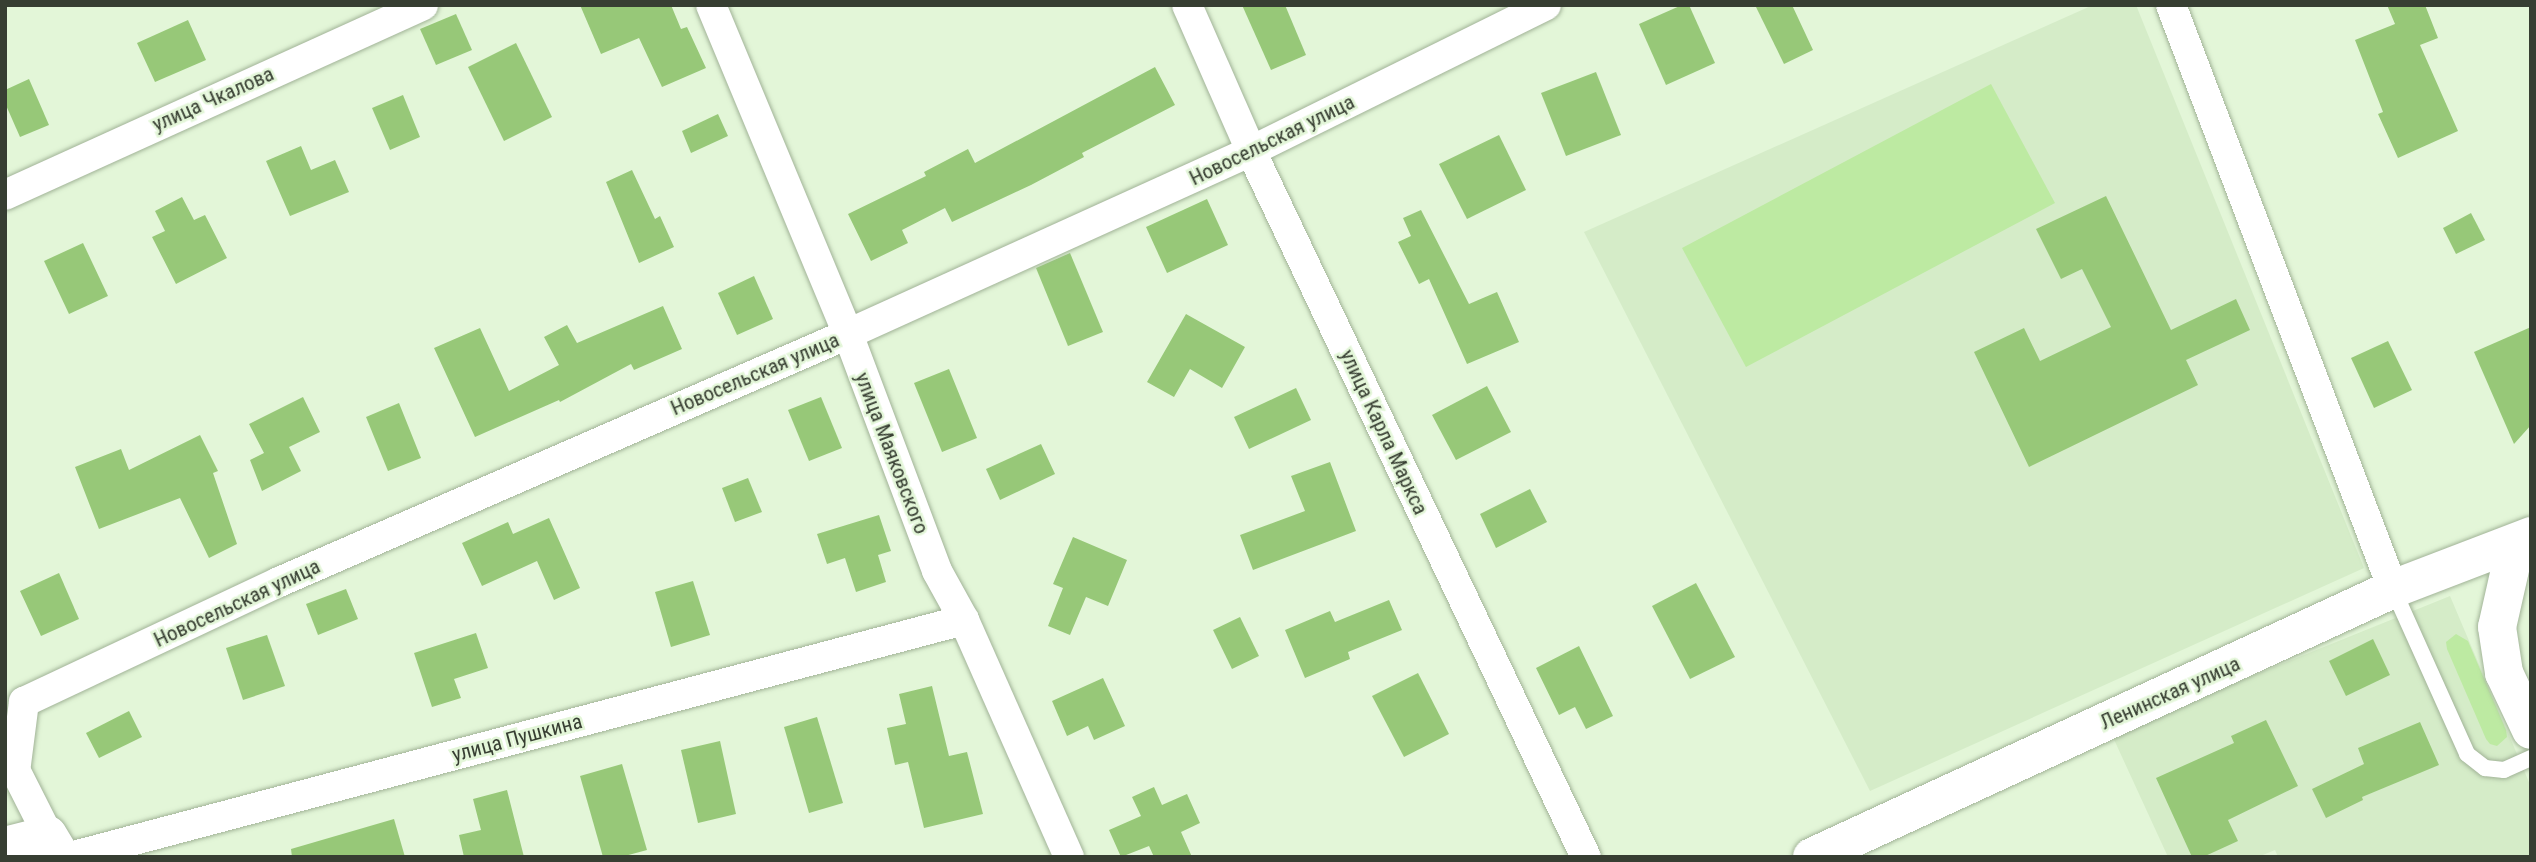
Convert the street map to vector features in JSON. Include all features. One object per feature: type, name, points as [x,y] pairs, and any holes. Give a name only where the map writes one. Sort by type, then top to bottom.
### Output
[{"type":"street","name":"улица Чкалова","points":[[5,195],[423,5]]},
{"type":"street","name":"улица Маяковского","points":[[711,5],[848,334],[937,571],[964,620],[1069,857]]},
{"type":"street","name":"улица Карла Маркса","points":[[1187,5],[1251,151],[1586,857]]},
{"type":"street","name":"Новосельская улица","points":[[10,761],[24,702],[279,582],[848,334],[1251,151],[1546,5]]},
{"type":"street","points":[[2171,5],[2393,589]]},
{"type":"street","points":[[2524,540],[2497,627],[2504,673],[2531,730]]},
{"type":"street","name":"Ленинская улица","points":[[1812,857],[2393,589],[2524,540]]},
{"type":"street","name":"улица Пушкина","points":[[59,850],[964,620]]},
{"type":"street","points":[[10,761],[59,850]]},
{"type":"street","points":[[5,846],[59,850]]},
{"type":"lane","points":[[2393,589],[2467,754],[2485,768],[2504,770],[2531,758]]},
{"type":"shaded area","points":[[2093,5],[2136,5],[2364,568],[1870,791],[1584,232]]},
{"type":"shaded area","points":[[2450,596],[2531,787],[2531,857],[2278,857],[2275,850],[2258,857],[2168,857],[2111,733]]},
{"type":"green space","points":[[1991,84],[2055,203],[1746,367],[1682,248]]},
{"type":"green space","points":[[2456,634],[2468,641],[2506,730],[2507,737],[2497,746],[2486,739],[2447,649],[2446,642]]},
{"type":"building","points":[[580,5],[671,5],[681,29],[687,27],[706,68],[662,87],[639,38],[601,54]]},
{"type":"building","points":[[1242,5],[1285,5],[1306,55],[1271,70]]},
{"type":"building","points":[[1682,5],[1689,5],[1715,63],[1666,85],[1639,24]]},
{"type":"building","points":[[1755,5],[1792,5],[1813,50],[1784,64]]},
{"type":"building","points":[[2387,5],[2425,5],[2438,38],[2420,45],[2458,131],[2398,158],[2378,114],[2383,112],[2355,40],[2395,24]]},
{"type":"building","points":[[456,14],[472,50],[436,65],[420,29]]},
{"type":"building","points":[[188,20],[206,60],[155,82],[137,43]]},
{"type":"building","points":[[516,43],[552,117],[504,141],[468,67]]},
{"type":"building","points":[[1155,67],[1175,105],[1082,153],[1084,157],[1031,185],[952,222],[945,208],[902,230],[908,243],[871,261],[848,214],[926,176],[924,172],[968,149],[975,163]]},
{"type":"building","points":[[1596,72],[1621,135],[1566,156],[1541,93]]},
{"type":"building","points":[[29,79],[49,125],[20,137],[5,103],[5,90]]},
{"type":"building","points":[[403,95],[420,137],[390,150],[372,108]]},
{"type":"building","points":[[718,114],[728,136],[691,153],[682,131]]},
{"type":"building","points":[[1499,135],[1526,190],[1467,219],[1439,164]]},
{"type":"building","points":[[301,146],[311,170],[335,160],[349,192],[290,216],[266,161]]},
{"type":"building","points":[[632,170],[655,219],[660,216],[674,247],[639,263],[606,182]]},
{"type":"building","points":[[2106,196],[2171,330],[2236,299],[2250,330],[2186,360],[2198,385],[2029,467],[1974,352],[2024,328],[2040,361],[2111,327],[2082,269],[2061,279],[2036,229]]},
{"type":"building","points":[[182,197],[194,220],[205,215],[227,258],[176,284],[152,237],[165,231],[155,211]]},
{"type":"building","points":[[1207,199],[1228,245],[1167,273],[1146,227]]},
{"type":"building","points":[[1421,210],[1469,304],[1497,292],[1519,342],[1467,364],[1429,279],[1419,284],[1398,242],[1411,236],[1403,218]]},
{"type":"building","points":[[2471,213],[2485,240],[2456,254],[2443,228]]},
{"type":"building","points":[[83,243],[108,296],[69,314],[44,261]]},
{"type":"building","points":[[1070,253],[1103,332],[1068,346],[1036,268]]},
{"type":"building","points":[[754,276],[773,319],[737,335],[718,293]]},
{"type":"building","points":[[663,306],[682,349],[634,370],[631,364],[560,402],[559,400],[475,437],[434,348],[480,328],[509,391],[559,365],[544,337],[567,325],[577,343]]},
{"type":"building","points":[[1186,314],[1245,347],[1222,388],[1190,369],[1174,397],[1147,382]]},
{"type":"building","points":[[2531,327],[2531,425],[2514,444],[2474,352]]},
{"type":"building","points":[[2388,341],[2412,390],[2374,408],[2351,358]]},
{"type":"building","points":[[949,369],[977,438],[942,452],[914,383]]},
{"type":"building","points":[[1487,386],[1511,432],[1456,460],[1432,415]]},
{"type":"building","points":[[1296,388],[1311,420],[1249,449],[1234,417]]},
{"type":"building","points":[[303,397],[320,432],[289,447],[301,471],[262,491],[250,460],[264,453],[249,424]]},
{"type":"building","points":[[821,397],[842,448],[809,461],[788,410]]},
{"type":"building","points":[[399,403],[421,458],[388,471],[366,417]]},
{"type":"building","points":[[200,435],[218,471],[213,473],[237,544],[209,558],[180,498],[99,529],[75,467],[121,449],[129,470]]},
{"type":"building","points":[[1041,444],[1055,474],[1000,500],[986,469]]},
{"type":"building","points":[[1330,462],[1356,531],[1253,570],[1240,535],[1305,511],[1291,476]]},
{"type":"building","points":[[748,478],[762,512],[735,522],[722,488]]},
{"type":"building","points":[[1530,489],[1547,522],[1496,548],[1480,514]]},
{"type":"building","points":[[879,515],[891,551],[878,555],[886,582],[856,592],[845,558],[827,564],[817,534]]},
{"type":"building","points":[[549,518],[580,588],[554,600],[537,561],[482,586],[462,543],[508,522],[513,534]]},
{"type":"building","points":[[1073,537],[1127,560],[1108,606],[1086,597],[1070,635],[1048,626],[1063,588],[1053,584]]},
{"type":"building","points":[[59,573],[79,619],[41,636],[20,591]]},
{"type":"building","points":[[693,581],[710,635],[671,647],[655,592]]},
{"type":"building","points":[[1696,583],[1735,657],[1690,679],[1652,606]]},
{"type":"building","points":[[346,589],[358,619],[318,635],[306,604]]},
{"type":"building","points":[[1389,600],[1402,630],[1348,652],[1350,659],[1305,678],[1285,630],[1330,611],[1335,622]]},
{"type":"building","points":[[1240,617],[1259,656],[1232,669],[1213,630]]},
{"type":"building","points":[[476,633],[488,668],[454,679],[461,698],[432,707],[414,653]]},
{"type":"building","points":[[267,635],[285,686],[243,700],[226,648]]},
{"type":"building","points":[[2373,639],[2390,675],[2346,696],[2329,661]]},
{"type":"building","points":[[1579,646],[1613,716],[1586,729],[1575,707],[1559,715],[1536,668]]},
{"type":"building","points":[[1418,673],[1449,734],[1404,757],[1372,696]]},
{"type":"building","points":[[1103,678],[1125,726],[1094,740],[1088,726],[1067,736],[1052,701]]},
{"type":"building","points":[[932,686],[949,756],[967,752],[983,814],[924,828],[908,762],[895,765],[887,728],[906,724],[899,694]]},
{"type":"building","points":[[129,711],[142,737],[99,758],[86,733]]},
{"type":"building","points":[[817,717],[843,803],[809,813],[784,727]]},
{"type":"building","points":[[2266,720],[2298,786],[2228,820],[2238,841],[2203,857],[2192,857],[2156,778],[2234,743],[2231,736]]},
{"type":"building","points":[[2420,722],[2439,765],[2362,797],[2363,800],[2326,818],[2312,789],[2364,764],[2358,748]]},
{"type":"building","points":[[720,741],[736,814],[698,823],[681,750]]},
{"type":"building","points":[[622,764],[647,850],[621,857],[603,857],[580,776]]},
{"type":"building","points":[[1154,787],[1162,805],[1187,794],[1200,823],[1181,832],[1192,857],[1154,857],[1149,846],[1121,857],[1109,830],[1141,816],[1132,797]]},
{"type":"building","points":[[507,790],[524,857],[464,857],[459,835],[481,830],[473,799]]},
{"type":"building","points":[[394,819],[405,857],[292,857],[291,849]]}]
